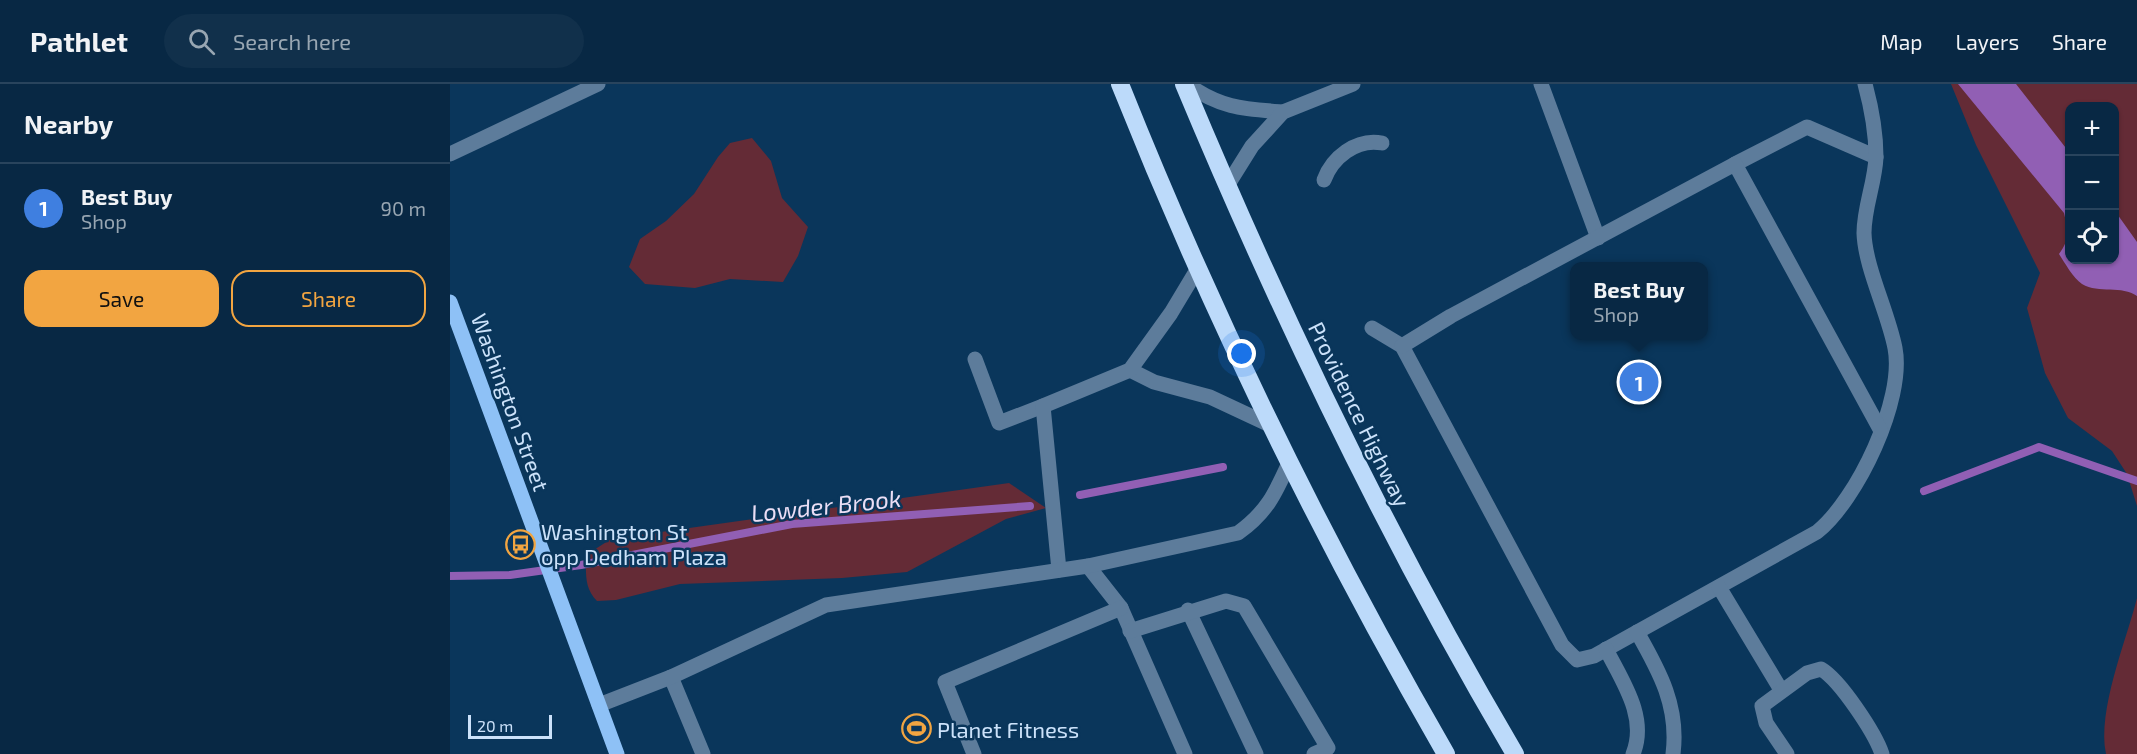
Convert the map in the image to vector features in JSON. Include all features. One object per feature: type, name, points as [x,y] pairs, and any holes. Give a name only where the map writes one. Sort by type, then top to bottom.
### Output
[{"type":"highway","points":[[1120,84],[1198,268],[1289,463],[1355,591],[1446,754]]},
{"type":"highway","name":"Providence Highway","points":[[1185,84],[1227,186],[1293,333],[1365,480],[1447,634],[1515,754]]},
{"type":"main road","name":"Washington Street","points":[[450,302],[617,754]]},
{"type":"street","points":[[450,154],[598,84]]},
{"type":"street","points":[[1185,84],[1208,100],[1220,104],[1283,112]]},
{"type":"street","points":[[1227,186],[1252,146],[1283,112],[1353,84]]},
{"type":"street","points":[[1541,84],[1598,238]]},
{"type":"street","points":[[1372,328],[1402,346],[1562,645],[1577,660],[1594,656],[1817,532],[1831,521],[1850,495],[1881,431],[1891,400],[1896,351],[1867,255],[1864,236],[1865,213],[1876,157],[1865,84]]},
{"type":"street","points":[[1402,346],[1451,316],[1807,127],[1876,157]]},
{"type":"street","points":[[1324,180],[1333,161],[1346,151],[1368,143],[1382,143]]},
{"type":"street","points":[[1735,164],[1881,431]]},
{"type":"street","points":[[975,359],[999,423],[1043,406],[1130,370],[1171,313],[1198,268]]},
{"type":"street","points":[[1130,370],[1154,382],[1210,397],[1272,426]]},
{"type":"street","points":[[1043,406],[1059,570]]},
{"type":"street","points":[[599,705],[671,677],[826,605],[1088,566],[1238,533],[1257,519],[1270,503],[1289,463]]},
{"type":"street","points":[[1088,566],[1121,608],[1185,754]]},
{"type":"street","points":[[1719,587],[1781,690]]},
{"type":"street","points":[[1130,631],[1188,610],[1226,601],[1244,606],[1328,752]]},
{"type":"street","points":[[974,754],[945,682],[1121,608]]},
{"type":"street","points":[[1188,610],[1256,754]]},
{"type":"street","points":[[1637,632],[1668,690],[1675,723],[1673,754]]},
{"type":"street","points":[[1606,649],[1632,702],[1638,731],[1633,754]]},
{"type":"street","points":[[1787,754],[1763,715],[1762,706],[1807,673],[1821,669],[1827,673],[1872,735],[1882,754]]},
{"type":"street","points":[[671,677],[703,754]]},
{"type":"shaded area","points":[[1951,84],[2137,84],[2137,506],[2127,474],[2112,451],[2068,418],[2045,373],[2027,308],[2040,273],[1976,145]]},
{"type":"shaded area","points":[[1958,84],[2016,84],[2065,147],[2065,219],[2064,213]]},
{"type":"shaded area","points":[[752,138],[771,161],[782,198],[808,227],[798,256],[783,282],[730,279],[695,288],[645,284],[629,267],[640,239],[666,221],[694,194],[730,143]]},
{"type":"shaded area","points":[[2119,217],[2137,242],[2137,296],[2124,291],[2089,287],[2082,284],[2065,264],[2119,264]]},
{"type":"shaded area","points":[[2065,244],[2065,264],[2059,254]]},
{"type":"shaded area","points":[[1009,483],[1046,508],[1006,519],[907,572],[842,578],[680,584],[616,600],[597,601],[588,585],[586,555],[611,539]]},
{"type":"shaded area","points":[[2137,598],[2137,754],[2106,754],[2104,736],[2109,697]]},
{"type":"waterway","name":"Lowder Brook","points":[[1924,491],[2039,447],[2137,481]]},
{"type":"waterway","name":"Lowder Brook","points":[[1080,495],[1223,467]]},
{"type":"waterway","name":"Lowder Brook","points":[[450,576],[510,575],[581,565],[792,524],[1030,506]]},
{"type":"place","name":"Best Buy","points":[[1639,382]]},
{"type":"place","name":"Washington St opp Dedham Plaza","points":[[520,544]]},
{"type":"place","name":"Planet Fitness","points":[[916,729]]}]
